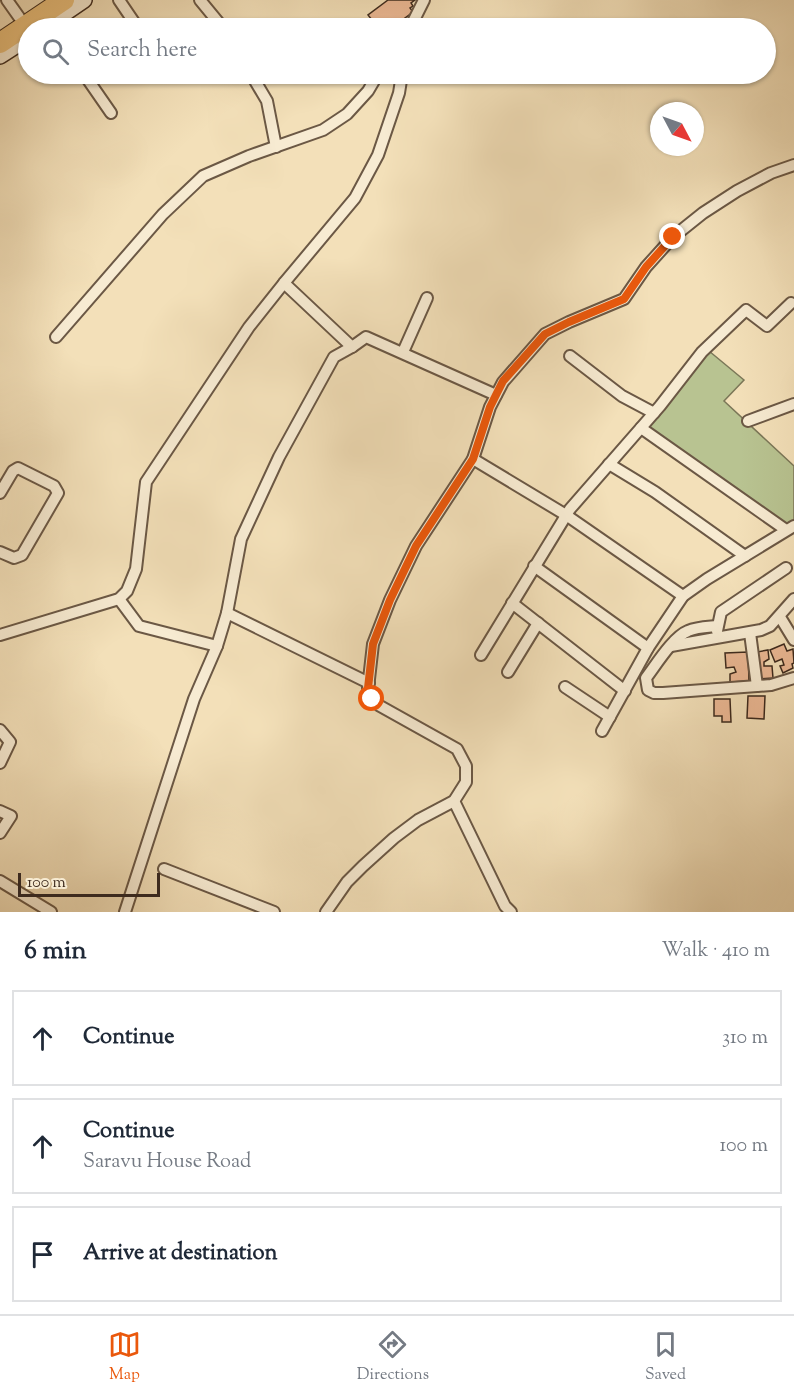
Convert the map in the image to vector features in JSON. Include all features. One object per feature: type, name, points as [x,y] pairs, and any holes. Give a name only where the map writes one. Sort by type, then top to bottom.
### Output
[{"type":"highway","points":[[20,17],[45,0]]},
{"type":"highway","points":[[37,18],[64,0]]},
{"type":"highway","points":[[0,30],[18,18]]},
{"type":"highway","points":[[0,42],[18,30]]},
{"type":"street","points":[[7,0],[20,17]]},
{"type":"street","points":[[61,18],[84,0]]},
{"type":"street","points":[[119,0],[131,18]]},
{"type":"street","points":[[200,0],[215,18]]},
{"type":"street","points":[[415,18],[424,0]]},
{"type":"street","points":[[0,56],[18,44]]},
{"type":"street","points":[[91,84],[111,113]]},
{"type":"street","points":[[257,84],[267,101],[276,147]]},
{"type":"street","points":[[56,337],[163,214],[203,176],[323,130],[347,114],[372,84]]},
{"type":"street","points":[[0,635],[119,599],[127,591],[136,569],[146,482],[249,327],[355,198],[378,155],[400,84]]},
{"type":"street","points":[[326,912],[347,882],[394,838],[418,820],[454,801],[465,782],[466,766],[457,749],[380,706],[372,699],[368,688],[373,644],[390,600],[416,546],[473,459],[490,407],[503,381],[545,334],[624,299],[646,267],[673,237],[703,213],[736,191],[771,173],[794,165]]},
{"type":"street","points":[[284,283],[352,347]]},
{"type":"street","points":[[403,352],[427,298]]},
{"type":"street","points":[[481,655],[566,515],[654,413],[702,352],[746,309],[766,326],[793,304]]},
{"type":"street","points":[[125,912],[194,699],[217,646],[227,613],[241,539],[279,457],[334,357],[366,337],[496,395]]},
{"type":"street","points":[[570,356],[622,396],[654,413]]},
{"type":"street","points":[[748,421],[794,404]]},
{"type":"street","points":[[602,731],[648,648],[683,597],[707,579],[790,528],[641,428]]},
{"type":"street","points":[[473,459],[566,515],[683,597]]},
{"type":"street","points":[[609,464],[655,492],[744,556]]},
{"type":"street","points":[[0,493],[13,471],[18,468],[54,486],[58,493],[22,555],[14,558],[0,552]]},
{"type":"street","points":[[534,566],[648,648]]},
{"type":"street","points":[[717,632],[721,612],[786,567]]},
{"type":"street","points":[[119,599],[140,626],[217,646]]},
{"type":"street","points":[[794,599],[770,626],[750,633],[717,632],[671,646],[646,678],[648,690],[654,693],[771,685],[794,678]]},
{"type":"street","points":[[512,603],[625,691]]},
{"type":"street","points":[[227,613],[369,683]]},
{"type":"street","points":[[780,617],[794,640]]},
{"type":"street","points":[[508,672],[538,623]]},
{"type":"street","points":[[750,633],[757,686]]},
{"type":"street","points":[[565,687],[610,717]]},
{"type":"street","points":[[0,730],[10,742],[0,763]]},
{"type":"street","points":[[454,801],[505,906],[511,912]]},
{"type":"street","points":[[0,811],[11,816],[0,833]]},
{"type":"street","points":[[164,869],[274,912]]},
{"type":"street","points":[[0,881],[51,912]]},
{"type":"green space","points":[[709,351],[744,380],[724,401],[794,466],[794,522],[786,530],[646,428]]},
{"type":"building","points":[[388,0],[415,0],[411,3],[413,6],[410,8],[413,12],[405,18],[370,18],[368,15]]},
{"type":"building","points":[[784,644],[787,651],[793,649],[794,663],[793,668],[783,673],[780,666],[784,665],[782,659],[775,662],[770,650]]},
{"type":"building","points":[[768,650],[769,659],[764,662],[764,666],[772,666],[773,678],[760,679],[757,652]]},
{"type":"building","points":[[748,652],[749,681],[730,682],[730,674],[736,672],[734,667],[726,668],[725,653]]},
{"type":"building","points":[[748,696],[765,696],[764,719],[747,718]]},
{"type":"building","points":[[714,699],[730,699],[731,722],[722,722],[722,716],[714,716]]},
{"type":"route","points":[[372,699],[368,688],[373,644],[390,600],[416,546],[473,459],[490,407],[503,381],[545,334],[624,299],[646,267],[673,237]]}]
